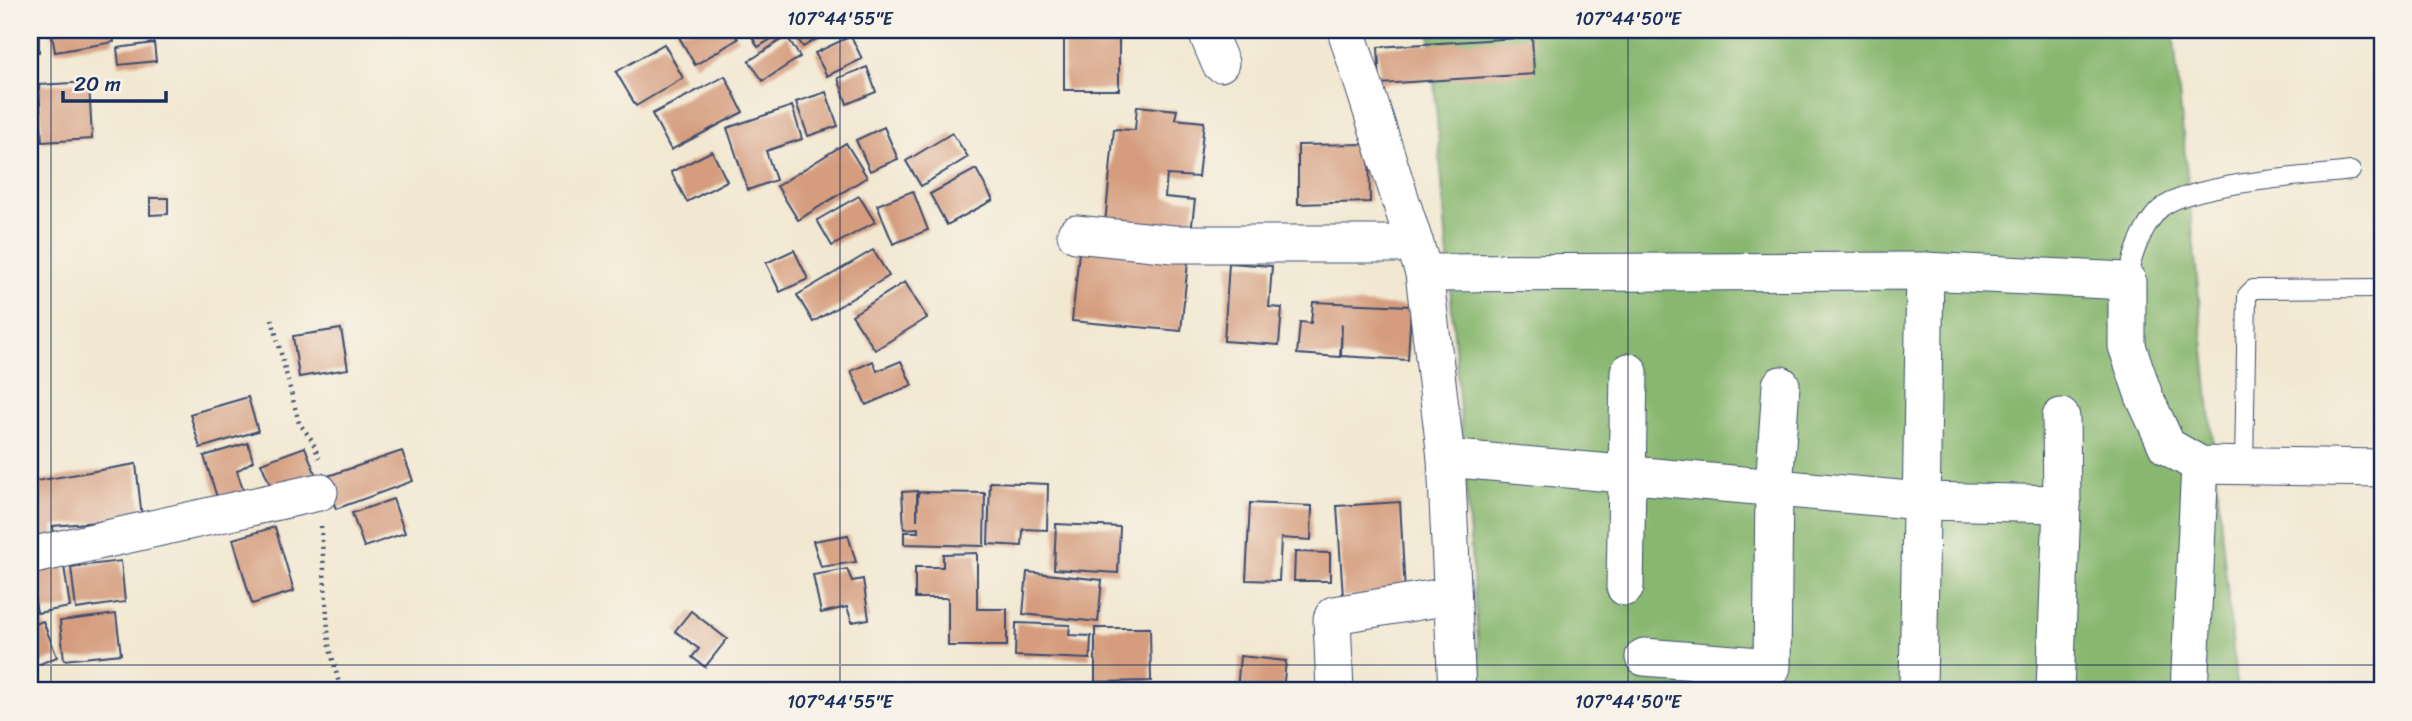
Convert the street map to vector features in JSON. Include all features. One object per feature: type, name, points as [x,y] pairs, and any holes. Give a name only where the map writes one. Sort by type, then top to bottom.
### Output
[{"type":"street","points":[[1206,30],[1220,63]]},
{"type":"street","points":[[1346,30],[1419,259],[1446,458],[1450,596],[1457,691]]},
{"type":"street","points":[[1076,234],[1173,244],[1419,259],[1925,271],[2127,281],[2127,346],[2144,396],[2167,446],[2200,466],[2382,468]]},
{"type":"street","points":[[1918,691],[1925,271]]},
{"type":"street","points":[[1625,587],[1629,372]]},
{"type":"street","points":[[1644,657],[1726,677],[1772,667],[1774,488],[1781,385]]},
{"type":"street","points":[[2055,691],[2062,504],[2061,416]]},
{"type":"street","points":[[1446,458],[1921,501],[2062,504]]},
{"type":"street","points":[[2189,691],[2200,466]]},
{"type":"street","points":[[30,556],[319,492]]},
{"type":"street","points":[[1335,691],[1334,615],[1450,596]]},
{"type":"lane","points":[[2127,281],[2133,254],[2158,210],[2200,190],[2351,171]]},
{"type":"lane","points":[[2244,466],[2247,295],[2253,289],[2382,288]]},
{"type":"green space","points":[[1430,30],[2173,30],[2237,691],[1482,691]]},
{"type":"building","points":[[30,30],[39,30],[39,52],[30,52]]},
{"type":"building","points":[[51,30],[112,30],[114,42],[55,52]]},
{"type":"building","points":[[675,30],[732,30],[738,39],[695,65]]},
{"type":"building","points":[[748,30],[786,30],[758,47]]},
{"type":"building","points":[[792,30],[832,30],[803,47]]},
{"type":"building","points":[[1064,34],[1119,34],[1119,90],[1064,90]]},
{"type":"building","points":[[787,36],[800,57],[763,81],[749,61]]},
{"type":"building","points":[[851,36],[862,59],[827,76],[815,53]]},
{"type":"building","points":[[1532,37],[1534,74],[1380,84],[1378,47]]},
{"type":"building","points":[[154,43],[156,61],[119,65],[117,48]]},
{"type":"building","points":[[664,44],[683,78],[636,106],[616,72]]},
{"type":"building","points":[[867,67],[876,92],[847,104],[838,78]]},
{"type":"building","points":[[725,76],[743,112],[671,150],[652,114]]},
{"type":"building","points":[[89,82],[92,139],[42,142],[39,85]]},
{"type":"building","points":[[826,92],[838,126],[808,136],[796,102]]},
{"type":"building","points":[[792,106],[802,139],[766,151],[776,180],[748,190],[727,128]]},
{"type":"building","points":[[1137,106],[1177,110],[1175,119],[1204,122],[1198,177],[1167,175],[1165,197],[1195,200],[1191,232],[1105,224],[1114,129],[1135,130]]},
{"type":"building","points":[[884,127],[898,159],[870,171],[856,140]]},
{"type":"building","points":[[952,133],[968,157],[921,186],[906,161]]},
{"type":"building","points":[[846,143],[867,177],[798,220],[777,186]]},
{"type":"building","points":[[1369,144],[1370,202],[1298,204],[1298,145]]},
{"type":"building","points":[[712,151],[727,181],[687,202],[671,172]]},
{"type":"building","points":[[976,169],[993,200],[947,225],[930,194]]},
{"type":"building","points":[[913,191],[928,230],[893,244],[877,205]]},
{"type":"building","points":[[859,196],[875,222],[832,246],[817,220]]},
{"type":"building","points":[[150,198],[168,198],[168,214],[150,215]]},
{"type":"building","points":[[1080,242],[1189,252],[1181,331],[1072,321]]},
{"type":"building","points":[[794,250],[808,279],[780,292],[766,263]]},
{"type":"building","points":[[873,250],[889,276],[813,322],[797,295]]},
{"type":"building","points":[[1229,263],[1272,266],[1269,307],[1282,308],[1279,345],[1224,341]]},
{"type":"building","points":[[905,282],[927,318],[875,350],[852,315]]},
{"type":"building","points":[[1313,302],[1411,306],[1408,360],[1341,356],[1342,324],[1340,357],[1297,354],[1300,322],[1311,323]]},
{"type":"building","points":[[341,329],[348,369],[299,377],[293,336]]},
{"type":"building","points":[[873,361],[877,371],[901,361],[912,385],[866,405],[851,371]]},
{"type":"building","points":[[248,397],[258,431],[200,448],[190,414]]},
{"type":"building","points":[[248,443],[253,461],[237,471],[247,502],[221,510],[204,456]]},
{"type":"building","points":[[305,447],[317,478],[274,494],[261,463]]},
{"type":"building","points":[[402,451],[413,481],[336,509],[325,477]]},
{"type":"building","points":[[136,464],[142,518],[53,526],[54,538],[30,541],[30,482]]},
{"type":"building","points":[[990,482],[1048,484],[1047,530],[1023,529],[1022,546],[988,544]]},
{"type":"building","points":[[917,491],[917,520],[918,492],[985,493],[984,546],[904,544],[904,532],[918,532],[918,528],[904,529],[902,492]]},
{"type":"building","points":[[393,499],[405,533],[364,547],[352,513]]},
{"type":"building","points":[[1400,502],[1405,593],[1343,597],[1337,506]]},
{"type":"building","points":[[1250,503],[1312,506],[1311,540],[1281,538],[1279,581],[1246,580]]},
{"type":"building","points":[[1056,524],[1120,527],[1118,573],[1054,569]]},
{"type":"building","points":[[275,527],[294,591],[252,604],[233,539]]},
{"type":"building","points":[[848,535],[856,562],[821,567],[813,541]]},
{"type":"building","points":[[1295,552],[1330,553],[1330,581],[1294,581]]},
{"type":"building","points":[[977,553],[977,609],[1007,609],[1007,646],[948,646],[948,598],[915,598],[915,567],[943,567],[943,554]]},
{"type":"building","points":[[121,561],[125,602],[76,609],[71,567]]},
{"type":"building","points":[[64,566],[70,607],[37,613],[30,571]]},
{"type":"building","points":[[847,569],[852,581],[863,579],[869,619],[852,622],[847,607],[821,613],[813,575]]},
{"type":"building","points":[[1027,572],[1102,580],[1098,622],[1023,614]]},
{"type":"building","points":[[691,611],[727,639],[705,667],[692,657],[699,649],[675,631]]},
{"type":"building","points":[[116,614],[121,654],[64,660],[60,621]]},
{"type":"building","points":[[43,621],[57,657],[30,668],[30,626]]},
{"type":"building","points":[[1016,623],[1070,625],[1069,635],[1091,636],[1090,659],[1015,656]]},
{"type":"building","points":[[1095,628],[1150,628],[1151,681],[1095,682]]},
{"type":"building","points":[[1240,656],[1286,661],[1283,691],[1237,691]]}]
